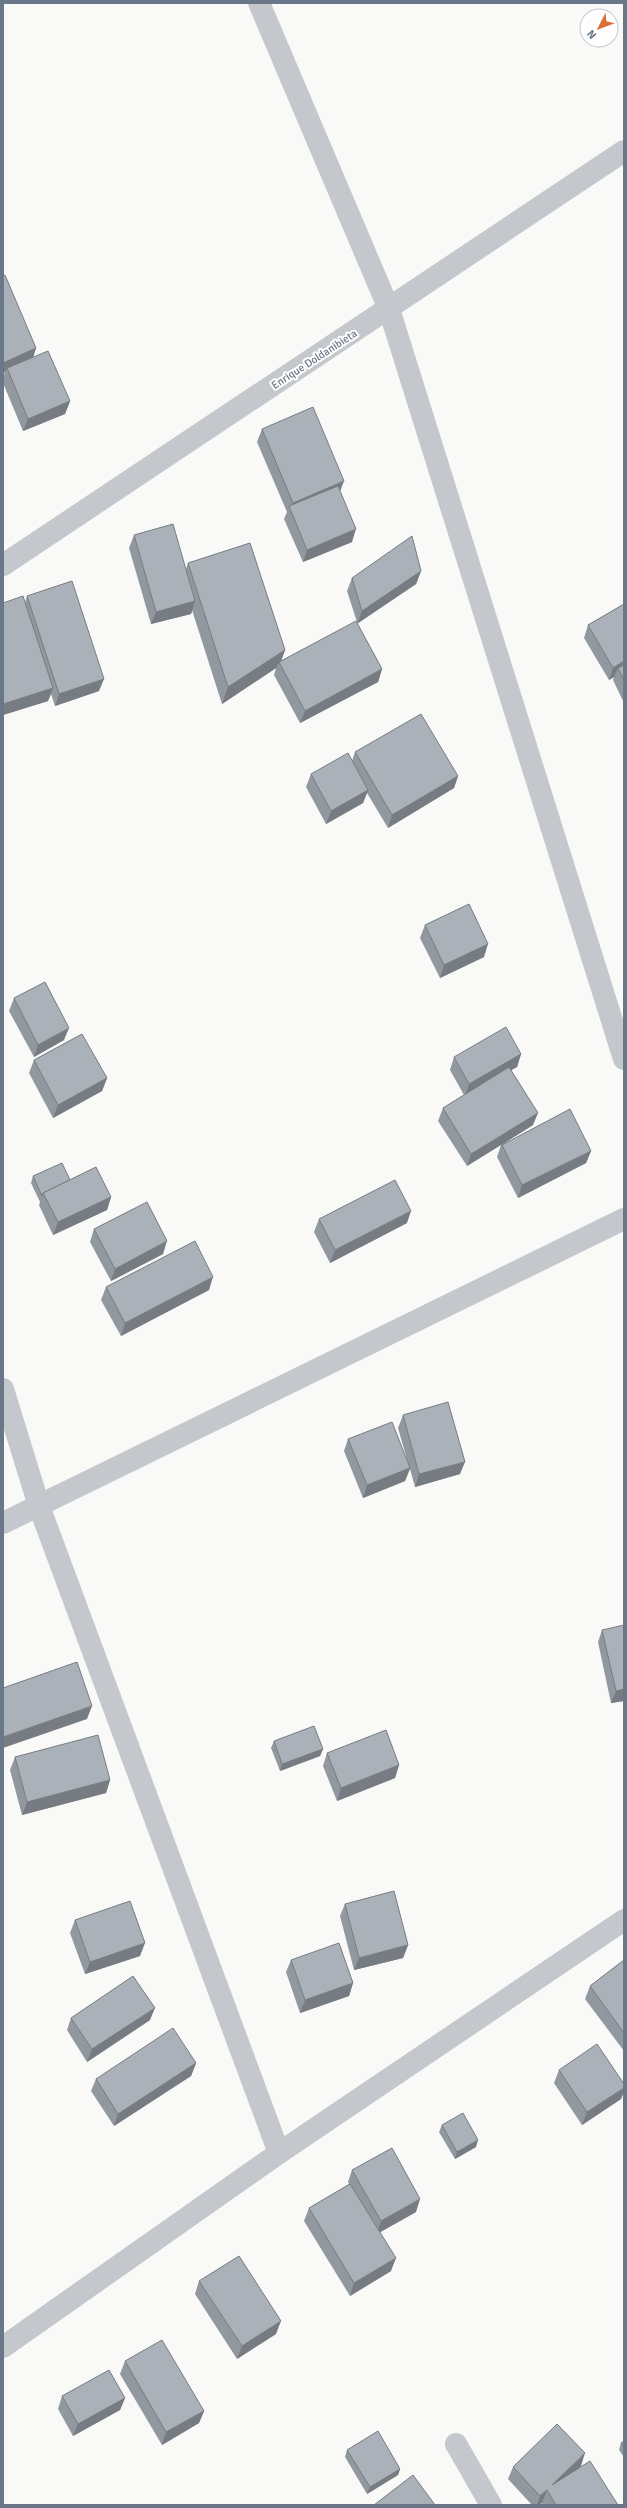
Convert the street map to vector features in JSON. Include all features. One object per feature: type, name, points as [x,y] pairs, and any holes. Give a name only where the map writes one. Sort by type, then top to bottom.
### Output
[{"type":"street","points":[[258,3],[389,309],[624,1059]]},
{"type":"street","name":"Enrique Doldanibieta","points":[[3,565],[389,309],[624,150]]},
{"type":"street","points":[[3,1523],[624,1219]]},
{"type":"street","points":[[3,1389],[39,1506],[279,2153]]},
{"type":"street","points":[[3,2347],[279,2153],[624,1920]]},
{"type":"street","points":[[456,2444],[491,2505]]},
{"type":"building","points":[[5,275],[36,348],[3,363],[3,276]]},
{"type":"building","points":[[48,351],[70,401],[28,419],[7,368]]},
{"type":"building","points":[[313,407],[344,481],[293,503],[262,429]]},
{"type":"building","points":[[338,486],[356,529],[307,550],[289,506]]},
{"type":"building","points":[[173,524],[195,601],[156,612],[134,535]]},
{"type":"building","points":[[412,536],[421,571],[362,611],[352,578]]},
{"type":"building","points":[[250,543],[285,650],[228,687],[188,563]]},
{"type":"building","points":[[72,581],[104,679],[59,694],[27,596]]},
{"type":"building","points":[[23,596],[53,688],[3,704],[3,603]]},
{"type":"building","points":[[624,604],[624,661],[613,668],[588,625]]},
{"type":"building","points":[[356,621],[382,669],[305,711],[279,662]]},
{"type":"building","points":[[624,665],[624,680],[618,668]]},
{"type":"building","points":[[421,714],[458,776],[392,815],[355,752]]},
{"type":"building","points":[[348,753],[368,790],[331,811],[311,774]]},
{"type":"building","points":[[469,904],[488,944],[444,965],[425,925]]},
{"type":"building","points":[[45,982],[69,1028],[38,1045],[14,998]]},
{"type":"building","points":[[506,1027],[521,1054],[469,1084],[454,1057]]},
{"type":"building","points":[[82,1034],[107,1078],[58,1105],[34,1060]]},
{"type":"building","points":[[509,1067],[538,1113],[471,1154],[443,1108]]},
{"type":"building","points":[[570,1109],[591,1151],[522,1185],[502,1145]]},
{"type":"building","points":[[62,1163],[70,1180],[43,1193],[42,1196],[33,1176]]},
{"type":"building","points":[[96,1167],[111,1197],[58,1222],[43,1193]]},
{"type":"building","points":[[395,1180],[411,1211],[335,1250],[319,1219]]},
{"type":"building","points":[[147,1202],[167,1241],[115,1269],[94,1229]]},
{"type":"building","points":[[195,1241],[213,1277],[125,1323],[106,1287]]},
{"type":"building","points":[[448,1402],[465,1462],[419,1474],[403,1415]]},
{"type":"building","points":[[392,1422],[410,1468],[367,1485],[348,1439]]},
{"type":"building","points":[[624,1625],[624,1689],[616,1691],[602,1630]]},
{"type":"building","points":[[77,1662],[92,1706],[3,1737],[3,1688]]},
{"type":"building","points":[[314,1726],[323,1749],[282,1764],[274,1741]]},
{"type":"building","points":[[386,1730],[399,1765],[341,1788],[327,1753]]},
{"type":"building","points":[[98,1735],[110,1780],[27,1802],[15,1757]]},
{"type":"building","points":[[394,1891],[408,1945],[359,1958],[345,1904]]},
{"type":"building","points":[[130,1901],[145,1943],[90,1962],[75,1920]]},
{"type":"building","points":[[339,1943],[353,1983],[305,2000],[291,1960]]},
{"type":"building","points":[[624,1960],[624,2033],[590,1986]]},
{"type":"building","points":[[133,1976],[155,2008],[92,2049],[71,2018]]},
{"type":"building","points":[[173,2028],[196,2063],[118,2114],[96,2079]]},
{"type":"building","points":[[597,2044],[624,2084],[624,2088],[587,2112],[559,2070]]},
{"type":"building","points":[[463,2113],[478,2140],[457,2152],[442,2125]]},
{"type":"building","points":[[392,2148],[420,2199],[381,2221],[352,2170]]},
{"type":"building","points":[[350,2184],[396,2258],[354,2283],[309,2208]]},
{"type":"building","points":[[239,2256],[281,2321],[242,2346],[199,2281]]},
{"type":"building","points":[[162,2340],[204,2411],[166,2432],[125,2361]]},
{"type":"building","points":[[109,2370],[125,2398],[78,2424],[62,2396]]},
{"type":"building","points":[[557,2424],[585,2453],[552,2485],[590,2461],[618,2505],[556,2505],[547,2490],[540,2496],[513,2467]]},
{"type":"building","points":[[378,2431],[400,2469],[370,2487],[347,2450]]},
{"type":"building","points":[[413,2475],[435,2505],[374,2505]]}]
